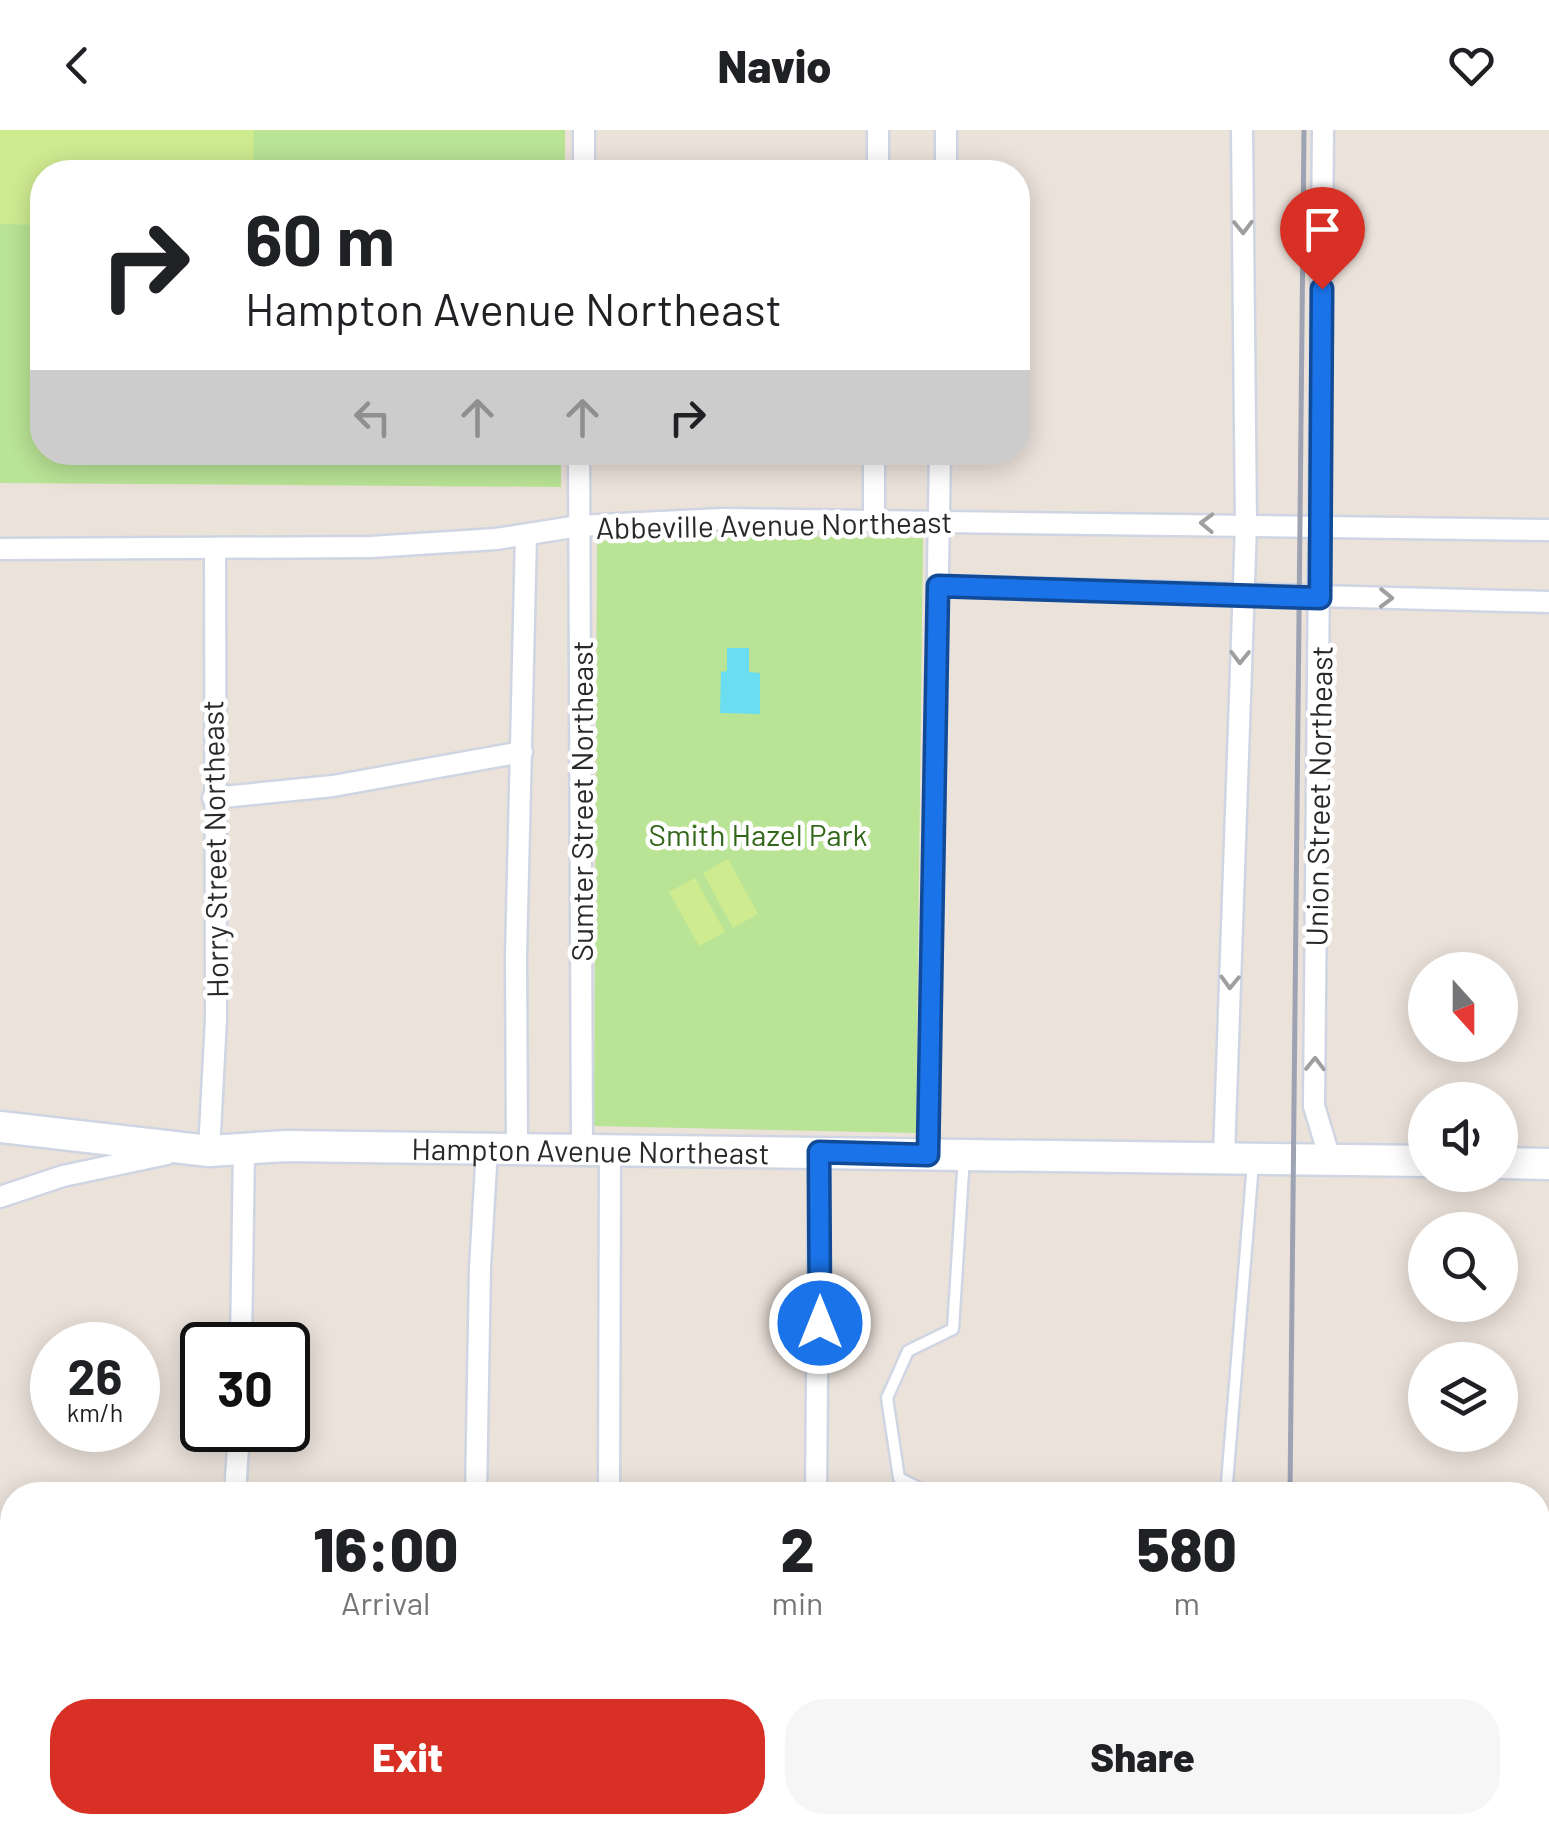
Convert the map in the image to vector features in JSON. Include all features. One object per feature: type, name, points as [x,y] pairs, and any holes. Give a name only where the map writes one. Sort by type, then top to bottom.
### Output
[{"type":"street","points":[[584,130],[584,160]]},
{"type":"street","points":[[878,130],[878,160]]},
{"type":"street","points":[[946,130],[946,160]]},
{"type":"street","points":[[1239,1157],[1246,525],[1242,130]]},
{"type":"street","name":"Union Street Northeast","points":[[1324,130],[1314,1106],[1330,1159]]},
{"type":"street","name":"Sumter Street Northeast","points":[[580,465],[596,1150],[609,1482]]},
{"type":"street","points":[[874,465],[874,523]]},
{"type":"street","points":[[928,1155],[940,465]]},
{"type":"street","name":"Abbeville Avenue Northeast","points":[[0,549],[371,547],[526,535],[579,526],[722,519],[1549,530]]},
{"type":"street","name":"Sumter Street Northeast","points":[[476,1482],[480,1267],[502,1149],[516,956],[526,535]]},
{"type":"street","name":"Horry Street Northeast","points":[[209,1150],[216,1019],[214,548]]},
{"type":"street","points":[[938,586],[1549,602]]},
{"type":"street","points":[[214,798],[333,786],[522,752]]},
{"type":"street","name":"Hampton Avenue Northeast","points":[[0,1127],[209,1150],[819,1152],[1408,1161]]},
{"type":"street","points":[[241,1322],[244,1148]]},
{"type":"street","points":[[0,1197],[109,1164],[209,1150]]},
{"type":"street","points":[[816,1482],[819,1152]]},
{"type":"street","points":[[1518,1163],[1549,1164]]},
{"type":"street","points":[[237,1482],[238,1452]]},
{"type":"lane","points":[[907,1482],[899,1478],[887,1398],[908,1351],[953,1330],[964,1155]]},
{"type":"lane","points":[[1226,1482],[1239,1157]]},
{"type":"green space","points":[[0,130],[565,130],[565,160],[30,160],[30,465],[561,465],[561,487],[0,483]]},
{"type":"green space","points":[[0,130],[254,130],[253,160],[30,160],[30,225],[0,224]]},
{"type":"green space","name":"Smith Hazel Park","points":[[649,535],[923,538],[916,1133],[594,1126],[597,542]]},
{"type":"green space","points":[[728,859],[758,914],[733,928],[703,873]]},
{"type":"green space","points":[[695,878],[725,932],[699,946],[669,892]]},
{"type":"water","points":[[727,648],[749,648],[749,672],[760,673],[760,714],[720,713],[721,672],[727,671]]},
{"type":"railway","points":[[1290,1482],[1304,130]]},
{"type":"route","points":[[820,1323],[819,1152],[928,1155],[938,586],[1320,598],[1322,289]]}]
